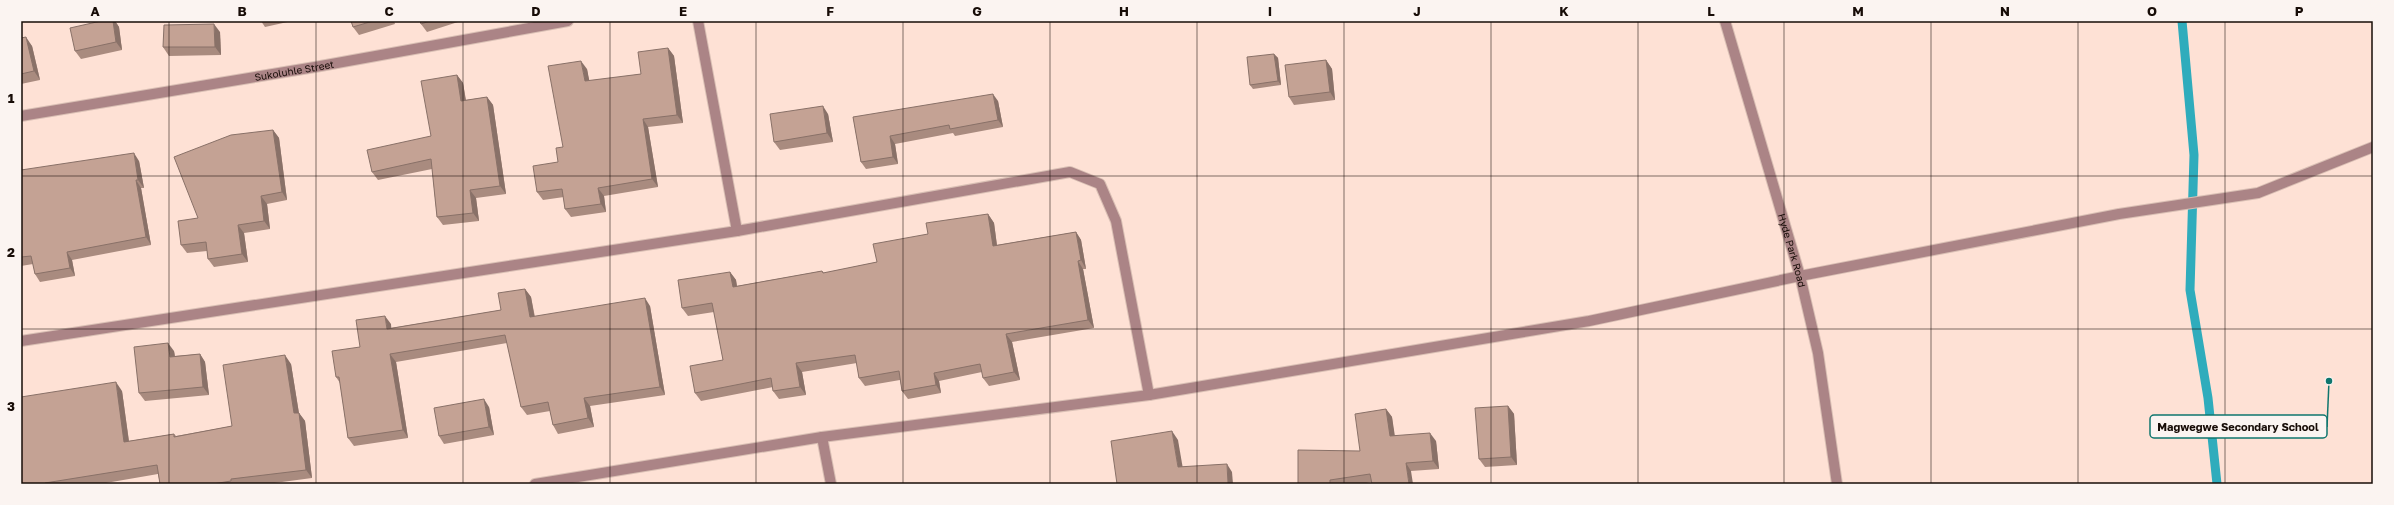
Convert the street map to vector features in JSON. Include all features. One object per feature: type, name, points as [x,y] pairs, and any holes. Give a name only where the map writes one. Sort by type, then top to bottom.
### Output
[{"type":"street","name":"Sukoluhle Street","points":[[21,116],[316,67],[568,21]]},
{"type":"street","points":[[698,21],[737,230]]},
{"type":"street","name":"Hyde Park Road","points":[[1725,21],[1800,276],[1818,353],[1837,484]]},
{"type":"street","points":[[535,484],[822,437],[1149,395],[1589,321],[1800,276],[2119,214],[2258,193],[2373,147]]},
{"type":"street","points":[[21,341],[737,230],[1070,172],[1100,184],[1116,220],[1149,395]]},
{"type":"street","points":[[822,437],[831,484]]},
{"type":"building","points":[[101,21],[113,21],[116,42],[75,51],[70,28]]},
{"type":"building","points":[[351,21],[373,21],[353,27]]},
{"type":"building","points":[[420,21],[430,21],[421,24]]},
{"type":"building","points":[[214,24],[215,47],[163,47],[164,25]]},
{"type":"building","points":[[26,37],[34,71],[21,74],[21,38]]},
{"type":"building","points":[[668,48],[677,115],[643,119],[652,179],[598,188],[601,204],[565,209],[562,189],[537,192],[533,166],[558,162],[556,148],[563,147],[548,66],[581,61],[585,81],[641,74],[638,52]]},
{"type":"building","points":[[1274,54],[1278,81],[1250,85],[1247,57]]},
{"type":"building","points":[[1326,60],[1330,92],[1289,97],[1285,65]]},
{"type":"building","points":[[457,75],[461,101],[487,97],[500,186],[470,190],[473,213],[437,217],[431,159],[372,172],[367,150],[431,136],[421,81]]},
{"type":"building","points":[[993,94],[998,120],[950,129],[949,125],[890,136],[893,157],[861,162],[853,117]]},
{"type":"building","points":[[823,106],[827,133],[774,142],[770,114]]},
{"type":"building","points":[[273,130],[282,192],[261,196],[264,221],[238,225],[242,254],[208,259],[206,242],[181,245],[178,221],[198,218],[174,157],[231,135]]},
{"type":"building","points":[[134,153],[138,180],[136,180],[146,237],[67,252],[70,268],[35,274],[31,256],[21,257],[21,170]]},
{"type":"building","points":[[988,214],[993,246],[1076,232],[1081,260],[1078,261],[1088,320],[1006,334],[1014,372],[983,378],[980,364],[934,373],[936,385],[902,391],[899,371],[859,378],[855,355],[796,363],[800,387],[773,391],[771,378],[695,393],[690,366],[723,360],[712,303],[682,308],[678,280],[730,272],[733,287],[822,271],[823,273],[877,262],[873,244],[928,234],[926,223]]},
{"type":"building","points":[[525,289],[530,317],[645,298],[660,387],[584,398],[588,418],[553,425],[548,402],[521,407],[505,335],[390,354],[403,430],[348,438],[339,377],[336,377],[332,351],[360,347],[356,320],[385,316],[387,329],[501,310],[498,293]]},
{"type":"building","points":[[168,343],[170,357],[200,354],[203,387],[139,393],[134,347]]},
{"type":"building","points":[[285,355],[294,413],[299,413],[306,470],[231,479],[231,481],[213,484],[160,484],[157,465],[45,484],[21,484],[21,397],[116,382],[124,442],[174,434],[174,437],[232,426],[223,365]]},
{"type":"building","points":[[484,399],[489,427],[439,436],[434,408]]},
{"type":"building","points":[[1508,406],[1511,457],[1479,459],[1475,408]]},
{"type":"building","points":[[1386,409],[1390,436],[1430,433],[1433,461],[1406,463],[1409,484],[1372,484],[1370,474],[1330,480],[1330,484],[1298,484],[1298,450],[1360,451],[1355,414]]},
{"type":"building","points":[[1172,431],[1178,467],[1227,464],[1228,484],[1117,484],[1111,441]]},
{"type":"waterway","points":[[2182,21],[2194,155],[2190,290],[2208,398],[2217,484]]},
{"type":"place","name":"Magwegwe Secondary School","points":[[2329,381]]}]
